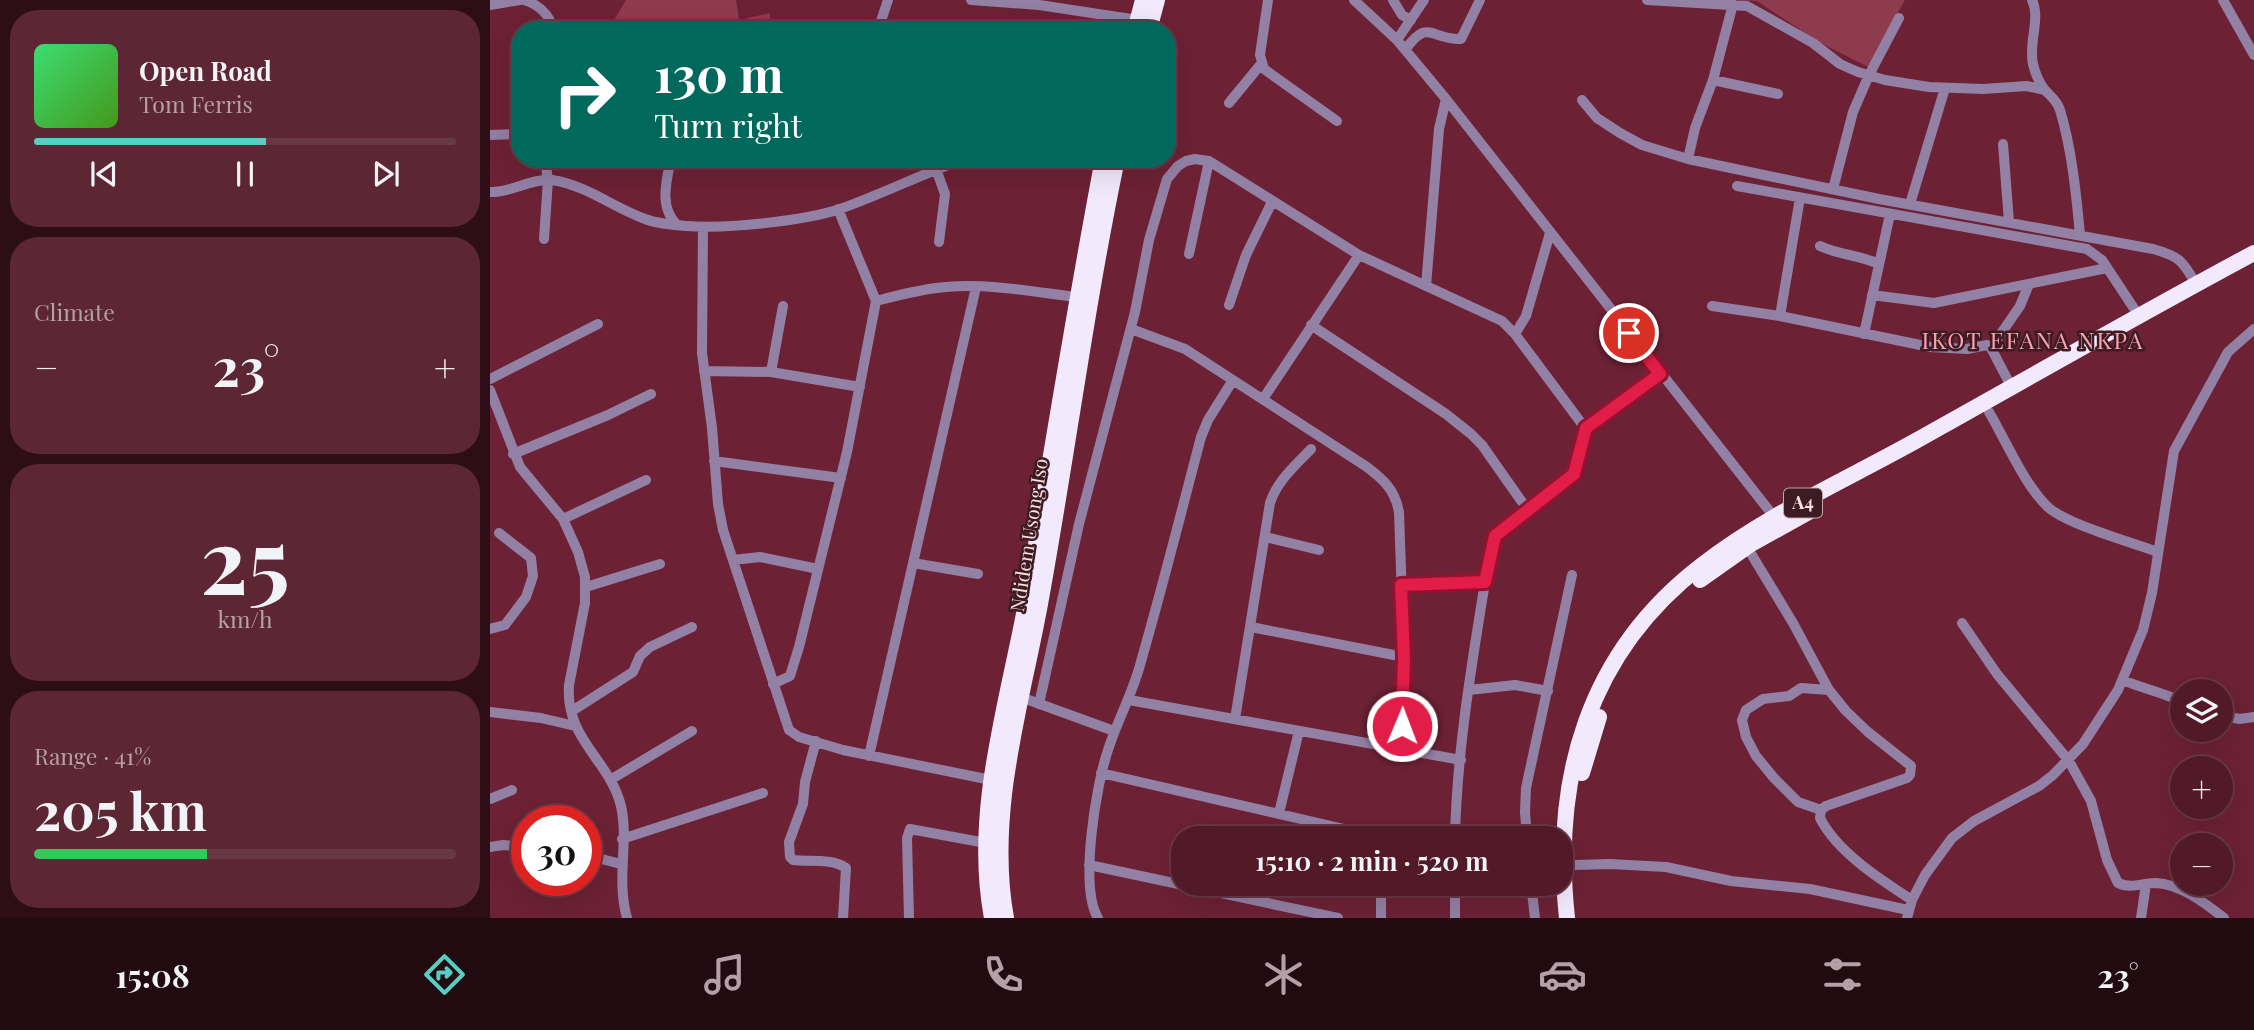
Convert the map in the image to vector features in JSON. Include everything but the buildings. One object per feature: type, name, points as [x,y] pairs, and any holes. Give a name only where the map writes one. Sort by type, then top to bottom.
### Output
[{"type":"highway","points":[[1141,21],[1143,0]]},
{"type":"highway","points":[[1144,21],[1157,0]]},
{"type":"highway","name":"Ndidem Usong Iso","points":[[992,918],[986,875],[990,833],[1015,696],[1077,297],[1101,168]]},
{"type":"highway","name":"Ndidem Usong Iso","points":[[1015,696],[1040,601],[1097,253],[1115,168]]},
{"type":"highway","name":"A4","points":[[1567,918],[1563,867],[1564,823],[1578,740],[1603,681],[1623,648],[1649,614],[1699,567],[1775,518],[2254,253]]},
{"type":"highway","name":"A4","points":[[1576,918],[1575,811],[1584,764],[1604,705],[1626,660],[1667,608],[1702,578],[1747,547],[2254,264]]},
{"type":"highway","name":"Ndidem Usong Iso","points":[[990,833],[999,864],[1006,918]]},
{"type":"street","points":[[490,5],[522,0],[535,3],[543,9],[549,21]]},
{"type":"street","points":[[881,21],[888,0]]},
{"type":"street","points":[[971,0],[1039,5],[1117,21]]},
{"type":"street","points":[[1268,0],[1261,64],[1264,69],[1337,121]]},
{"type":"street","points":[[1354,0],[1397,40],[1446,99],[1775,518]]},
{"type":"street","points":[[1393,0],[1402,15],[1410,20]]},
{"type":"street","points":[[1397,40],[1423,0]]},
{"type":"street","points":[[1405,50],[1416,35],[1422,32],[1461,39],[1480,0]]},
{"type":"street","points":[[1647,0],[1733,4],[1753,8],[1813,43],[1840,64],[1868,75],[1901,83],[1945,88],[2027,86],[2045,90]]},
{"type":"street","points":[[2032,0],[2036,13],[2031,44],[2032,62],[2045,90],[2060,110],[2074,183],[2080,234]]},
{"type":"street","points":[[2223,0],[2254,55]]},
{"type":"street","points":[[1688,159],[1733,4]]},
{"type":"street","points":[[1833,190],[1853,112],[1868,75],[1899,19]]},
{"type":"street","points":[[1229,103],[1261,64]]},
{"type":"street","points":[[1713,80],[1778,94]]},
{"type":"street","points":[[1910,204],[1945,88]]},
{"type":"street","points":[[1426,286],[1438,129],[1446,99]]},
{"type":"street","points":[[1582,100],[1597,118],[1620,133],[1642,145],[1688,159],[1833,190],[2080,234],[2175,256],[2182,261],[2196,285]]},
{"type":"street","points":[[490,135],[511,134]]},
{"type":"street","points":[[2003,144],[2009,222]]},
{"type":"street","points":[[1040,704],[1079,524],[1131,329],[1154,219],[1167,179],[1186,161],[1209,161],[1359,255],[1493,315],[1515,334],[1586,428]]},
{"type":"street","points":[[1189,254],[1209,161]]},
{"type":"street","points":[[544,239],[546,168]]},
{"type":"street","points":[[669,168],[665,191],[666,209],[668,216],[677,225]]},
{"type":"street","points":[[490,192],[512,190],[548,180],[586,191],[642,219],[703,227],[760,223],[838,209],[936,169],[945,194],[939,242]]},
{"type":"street","points":[[1737,186],[2087,249],[2102,260],[2140,316]]},
{"type":"street","points":[[1780,316],[1800,198]]},
{"type":"street","points":[[1228,305],[1246,255],[1272,202]]},
{"type":"street","points":[[774,684],[786,679],[793,671],[841,478],[876,301],[838,209]]},
{"type":"street","points":[[1864,334],[1890,214]]},
{"type":"street","points":[[703,227],[701,296],[705,372],[718,504],[733,560],[789,730],[799,737],[869,756],[999,781]]},
{"type":"street","points":[[1515,334],[1526,316],[1550,233]]},
{"type":"street","points":[[1820,246],[1835,253],[1861,257],[1879,264]]},
{"type":"street","points":[[1264,399],[1359,255]]},
{"type":"street","points":[[1872,295],[1934,303],[2108,268]]},
{"type":"street","points":[[1991,348],[2020,306],[2029,284]]},
{"type":"street","points":[[869,756],[976,287]]},
{"type":"street","points":[[876,301],[930,288],[976,287],[1077,297]]},
{"type":"street","points":[[771,372],[783,306]]},
{"type":"street","points":[[1712,306],[1780,316],[1943,348],[1967,349],[1984,345],[1991,348],[2012,388]]},
{"type":"street","points":[[490,379],[598,324]]},
{"type":"street","points":[[1311,325],[1446,414],[1471,434],[1482,445],[1527,509]]},
{"type":"street","points":[[1909,909],[1938,855],[1959,832],[2039,786],[2069,761],[2099,721],[2123,680],[2143,630],[2168,479],[2177,443],[2228,352],[2254,328]]},
{"type":"street","points":[[1131,329],[1185,349],[1367,467],[1393,491],[1399,512],[1404,657],[1402,749]]},
{"type":"street","points":[[705,372],[771,372],[860,387]]},
{"type":"street","points":[[1456,826],[1469,690],[1485,582],[1495,536],[1574,474],[1586,428],[1660,374]]},
{"type":"street","points":[[1098,918],[1089,896],[1089,865],[1101,773],[1143,656],[1201,437],[1208,420],[1233,380]]},
{"type":"street","points":[[490,390],[494,410],[520,467],[563,519],[578,552],[586,587],[569,685],[572,711],[579,735],[610,780],[621,808],[622,897],[627,918]]},
{"type":"street","points":[[513,454],[608,415],[651,394]]},
{"type":"street","points":[[1989,412],[2046,505],[2064,518],[2158,552]]},
{"type":"street","points":[[1235,719],[1270,503],[1274,492],[1311,449]]},
{"type":"street","points":[[714,461],[841,478]]},
{"type":"street","points":[[563,519],[646,480]]},
{"type":"street","points":[[490,629],[505,625],[526,597],[533,576],[531,558],[499,533]]},
{"type":"street","points":[[1265,537],[1319,550]]},
{"type":"street","points":[[1747,547],[1829,690],[1846,711],[1868,732],[1908,762],[1912,770],[1907,778],[1826,806],[1821,810],[1820,818],[1828,831],[1861,865],[1909,909]]},
{"type":"street","points":[[733,560],[760,557],[818,569]]},
{"type":"street","points":[[586,587],[660,564]]},
{"type":"street","points":[[913,564],[978,574]]},
{"type":"street","points":[[1526,826],[1526,788],[1572,575]]},
{"type":"street","points":[[1401,585],[1485,582]]},
{"type":"street","points":[[1962,624],[1997,674],[2069,761],[2091,801],[2108,860],[2118,883],[2126,887],[2157,883],[2177,889],[2194,897],[2224,918]]},
{"type":"street","points":[[572,711],[633,672],[640,656],[650,648],[691,627]]},
{"type":"street","points":[[1251,627],[1404,657]]},
{"type":"street","points":[[2123,680],[2170,696]]},
{"type":"street","points":[[1469,690],[1515,685],[1548,691]]},
{"type":"street","points":[[1821,810],[1798,802],[1774,778],[1756,756],[1746,737],[1742,720],[1746,710],[1763,699],[1789,695],[1801,688],[1829,690]]},
{"type":"street","points":[[1015,696],[1114,731]]},
{"type":"street","points":[[1129,699],[1461,760]]},
{"type":"street","points":[[490,712],[541,718],[575,726]]},
{"type":"street","points":[[2233,718],[2254,717]]},
{"type":"street","points":[[610,780],[692,731]]},
{"type":"street","points":[[1279,813],[1299,731]]},
{"type":"street","points":[[816,741],[805,782],[803,804],[792,831],[789,852],[793,860],[820,860],[841,864],[846,868],[843,918]]},
{"type":"street","points":[[1101,773],[1332,826]]},
{"type":"street","points":[[490,799],[512,790]]},
{"type":"street","points":[[622,839],[763,793]]},
{"type":"street","points":[[909,918],[910,829],[990,833]]},
{"type":"street","points":[[490,847],[511,845]]},
{"type":"street","points":[[602,859],[621,864]]},
{"type":"street","points":[[1089,865],[1338,918]]},
{"type":"street","points":[[1574,865],[1666,866],[1731,881],[1810,889],[1909,909]]},
{"type":"street","points":[[2141,918],[2146,884]]},
{"type":"street","points":[[1381,896],[1381,918]]},
{"type":"street","points":[[1455,896],[1455,918]]},
{"type":"street","points":[[1532,896],[1535,918]]},
{"type":"shaded area","points":[[626,0],[736,0],[739,20],[770,13],[770,21],[614,20]]},
{"type":"shaded area","points":[[1733,0],[1905,0],[1872,69],[1819,42],[1757,1]]},
{"type":"district","name":"IKOT EFANA NKPA","points":[[2033,341]]},
{"type":"route","points":[[1402,726],[1404,657],[1401,585],[1485,582],[1495,536],[1527,509],[1569,480],[1577,467],[1586,428],[1660,374],[1629,333]]}]
